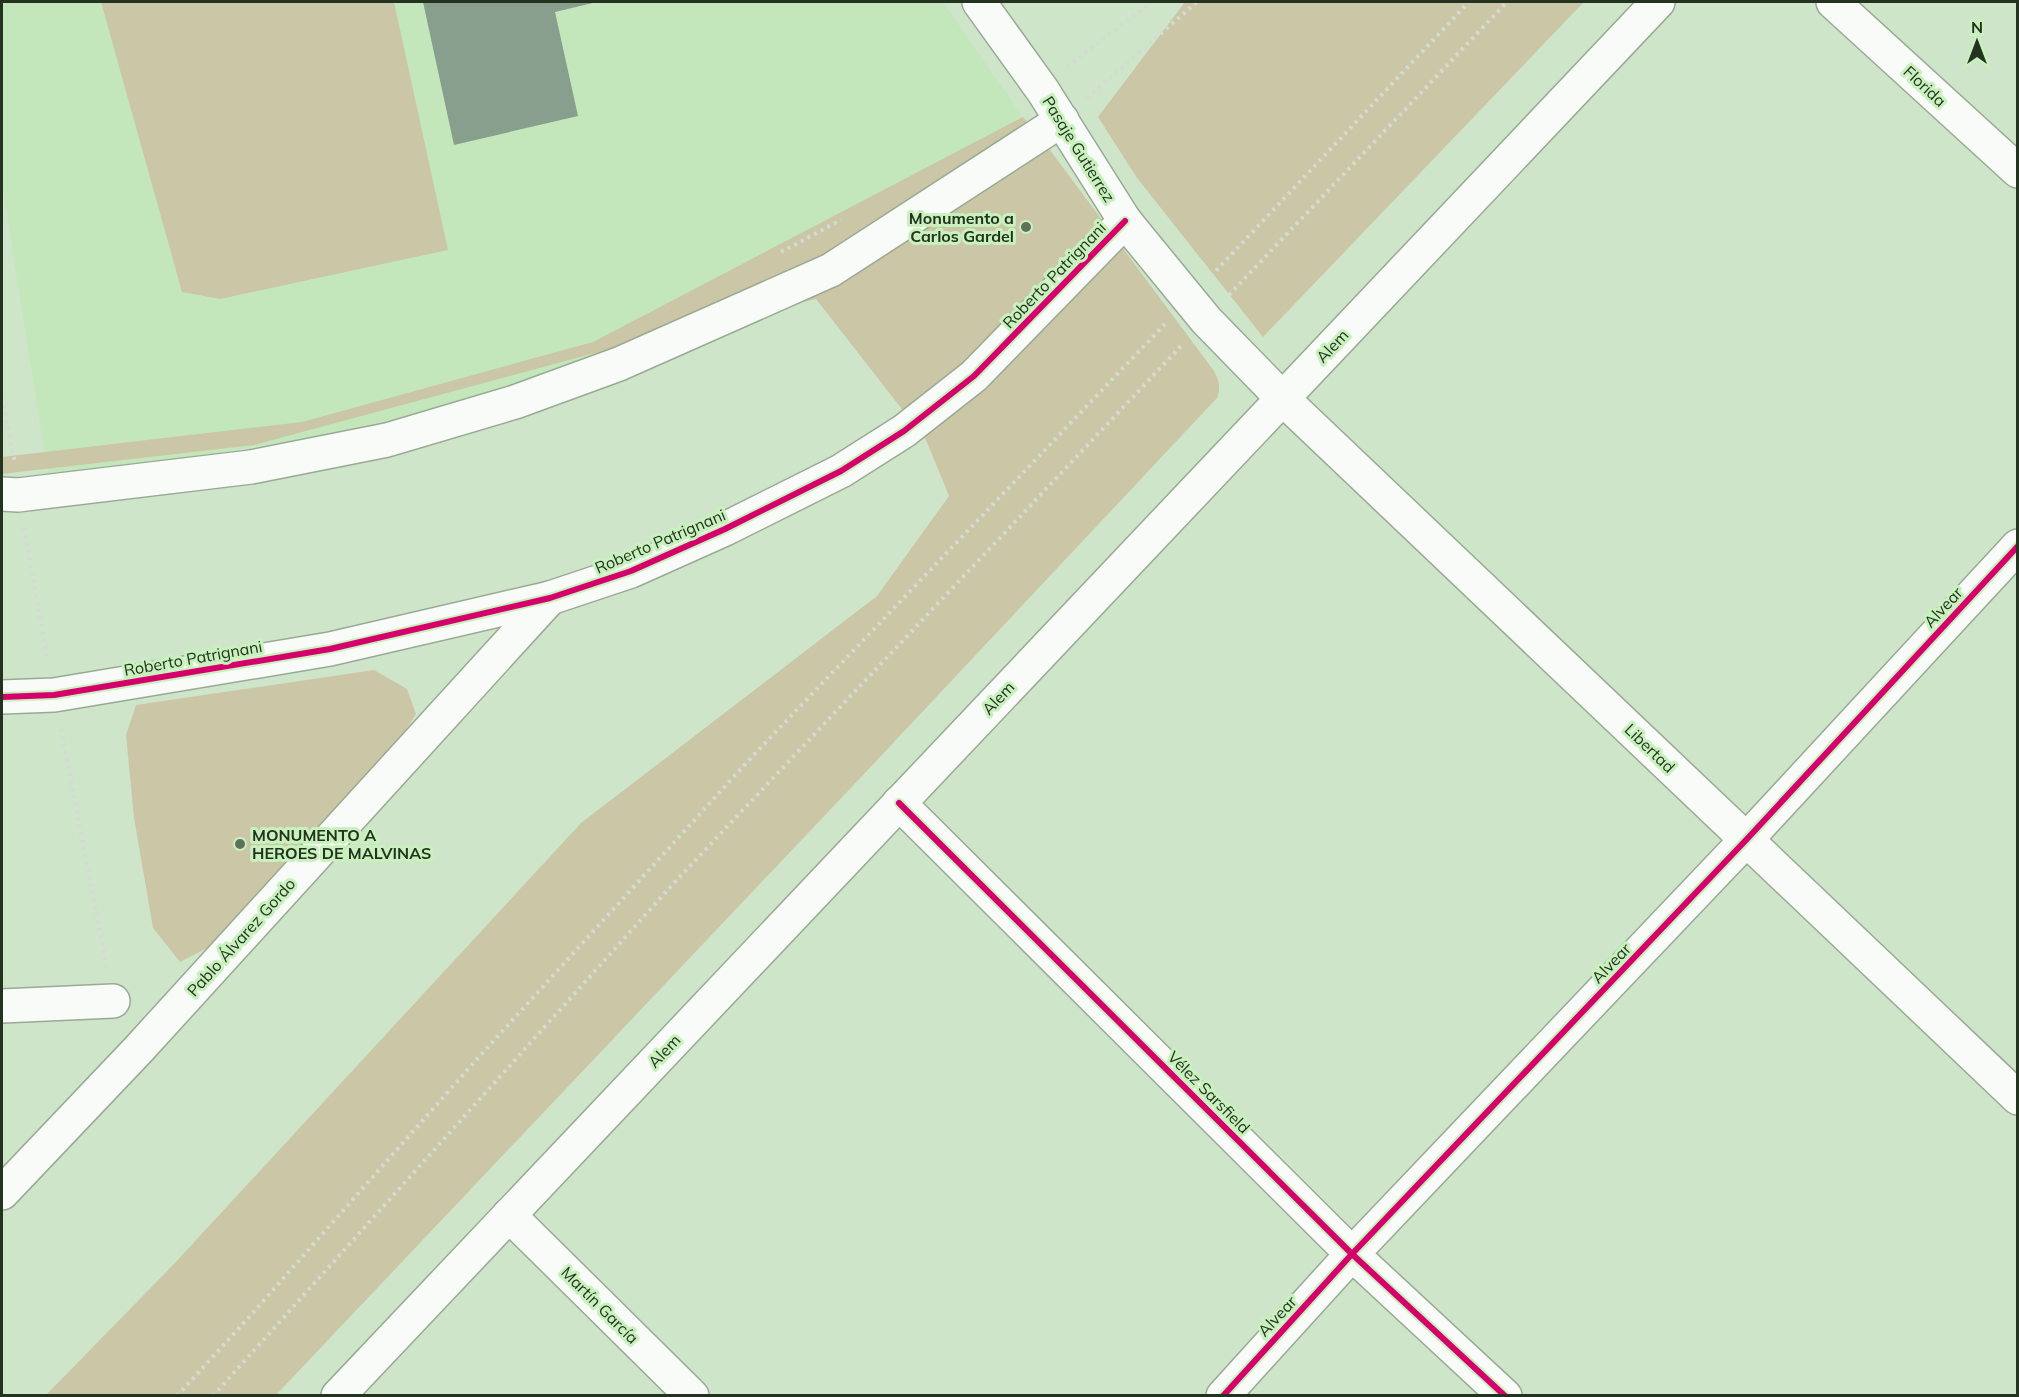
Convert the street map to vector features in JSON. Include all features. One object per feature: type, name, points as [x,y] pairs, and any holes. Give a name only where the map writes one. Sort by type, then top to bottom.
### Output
[{"type":"street","name":"Pasaje Gutierrez","points":[[979,2],[1041,87],[1125,221],[1197,310],[1282,398]]},
{"type":"street","name":"Alem","points":[[338,1395],[1658,2]]},
{"type":"street","name":"Florida","points":[[1833,2],[2018,171]]},
{"type":"street","points":[[11,481],[251,467],[387,440],[515,402],[608,368],[831,270],[1062,120]]},
{"type":"street","name":"Roberto Patrignani","points":[[2,697],[54,695],[330,649],[550,597],[631,571],[725,529],[841,471],[904,431],[974,376],[1125,221]]},
{"type":"street","name":"Libertad","points":[[1282,398],[2018,1098]]},
{"type":"street","name":"Alvear","points":[[1223,1395],[1352,1254],[1747,840],[2018,546]]},
{"type":"street","name":"Pablo Álvarez Gordo","points":[[2,1193],[138,1050],[550,597]]},
{"type":"street","name":"Vélez Sarsfield","points":[[899,803],[1352,1254],[1505,1395]]},
{"type":"street","points":[[2,1006],[113,1001]]},
{"type":"street","name":"Martín García","points":[[509,1215],[692,1395]]},
{"type":"path","points":[[1041,87],[1151,2]]},
{"type":"path","points":[[1062,120],[1197,2]]},
{"type":"path","points":[[213,1395],[673,884],[1197,310],[1469,2]]},
{"type":"path","points":[[177,1395],[250,1316],[469,1068],[748,761],[1507,2]]},
{"type":"path","points":[[780,253],[843,219]]},
{"type":"path","points":[[2,398],[11,481],[113,1001]]},
{"type":"shaded area","points":[[2,2],[943,2],[1023,117],[803,264],[612,356],[385,425],[49,481],[2,183]]},
{"type":"shaded area","points":[[101,2],[394,2],[448,250],[220,299],[182,292]]},
{"type":"shaded area","points":[[1185,2],[1584,2],[1263,337],[1137,178],[1098,117]]},
{"type":"shaded area","points":[[1023,117],[1214,371],[1219,384],[1217,398],[276,1395],[46,1395],[173,1265],[581,823],[877,596],[949,496],[926,440],[816,299],[636,342],[254,445],[2,474],[2,457],[302,422],[593,342]]},
{"type":"shaded area","points":[[374,670],[407,689],[416,714],[379,774],[211,946],[180,962],[153,928],[134,818],[126,735],[136,705]]},
{"type":"building","points":[[423,2],[597,2],[555,12],[578,116],[454,145]]},
{"type":"cycle path","points":[[2,697],[54,695],[330,649],[550,598],[631,571],[725,529],[841,471],[904,431],[974,376],[1125,221]]},
{"type":"cycle path","points":[[1223,1396],[1352,1254],[1747,839],[2018,546]]},
{"type":"cycle path","points":[[899,803],[1352,1254],[1505,1396]]},
{"type":"place","name":"Monumento a Carlos Gardel","points":[[1026,227]]},
{"type":"place","name":"MONUMENTO A HEROES DE MALVINAS","points":[[240,844]]}]
